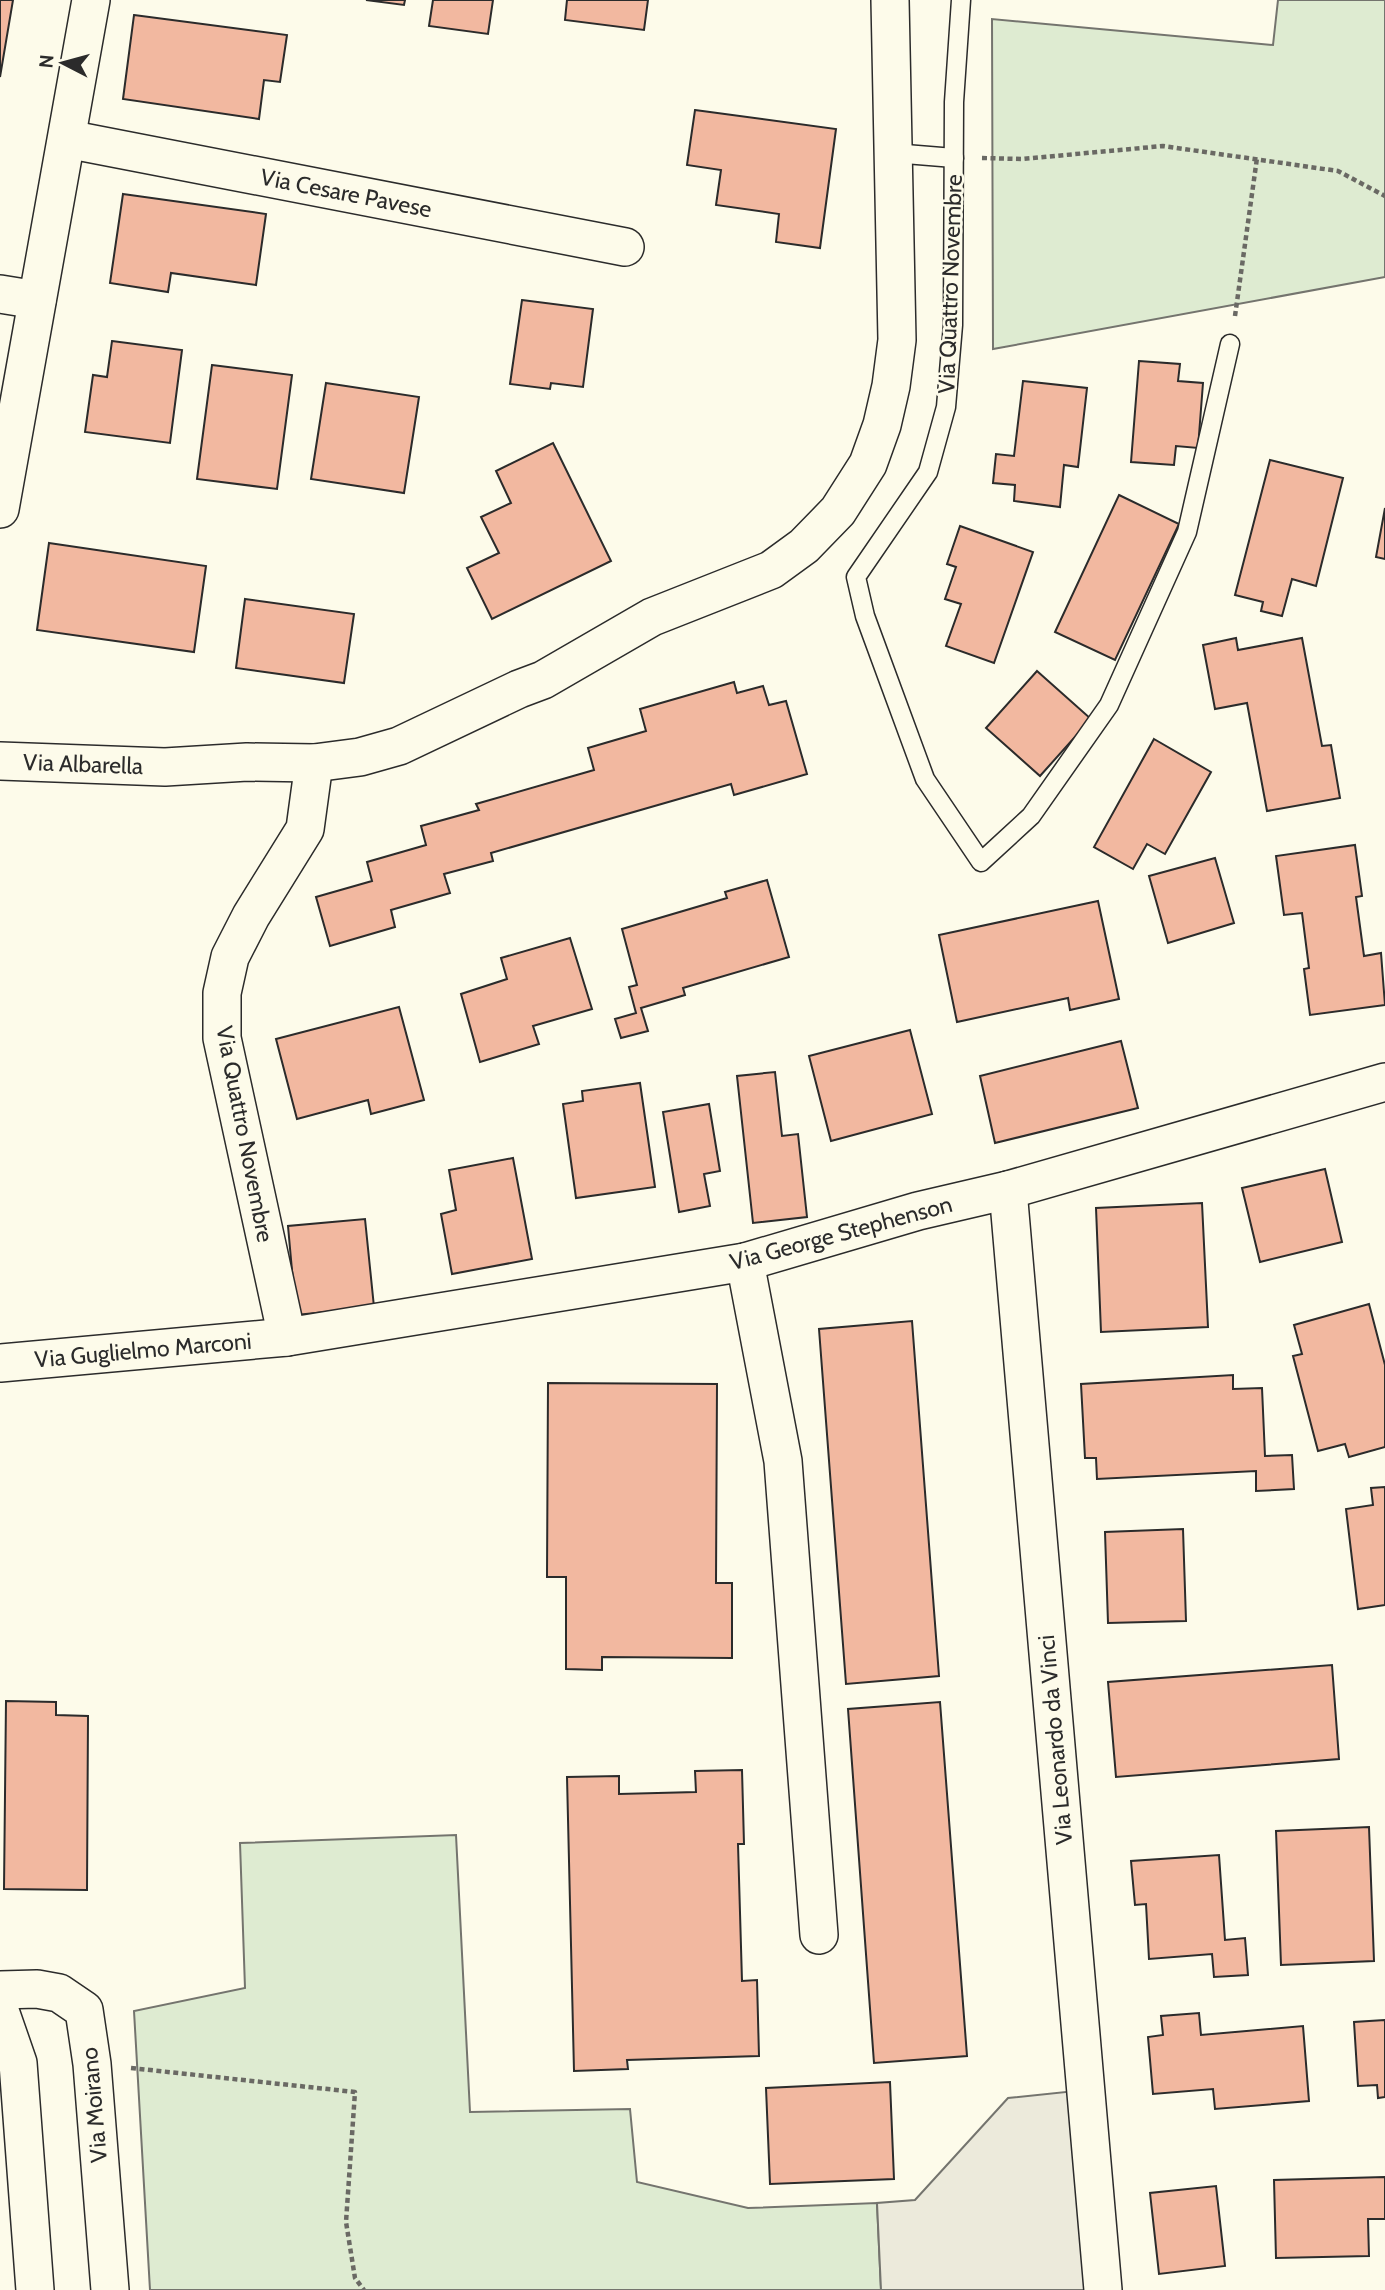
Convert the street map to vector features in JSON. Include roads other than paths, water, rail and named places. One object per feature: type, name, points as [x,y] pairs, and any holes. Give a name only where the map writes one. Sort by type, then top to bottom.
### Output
[{"type":"street","points":[[0,509],[91,0]]},
{"type":"street","points":[[313,773],[360,778],[404,764],[503,714],[524,699],[543,680],[652,617],[771,570],[804,546],[838,511],[867,464],[882,425],[897,340],[890,0]]},
{"type":"street","name":"Via Cesare Pavese","points":[[67,139],[625,247]]},
{"type":"street","points":[[0,294],[37,300]]},
{"type":"street","name":"Via Albarella","points":[[0,761],[165,767],[247,780],[313,773]]},
{"type":"street","name":"Via Quattro Novembre","points":[[286,1337],[222,1038],[222,993],[230,957],[251,916],[305,829],[313,773]]},
{"type":"street","name":"Via George Stephenson","points":[[286,1337],[745,1262],[918,1211],[1008,1190],[1385,1082]]},
{"type":"street","name":"Via Leonardo da Vinci","points":[[1008,1190],[1102,2290]]},
{"type":"street","points":[[745,1262],[783,1461],[819,1935]]},
{"type":"street","name":"Via Guglielmo Marconi","points":[[0,1363],[286,1337]]},
{"type":"street","name":"Via Moirano","points":[[0,1990],[37,1989],[59,1993],[84,2010],[92,2064],[110,2290]]},
{"type":"street","points":[[0,2011],[18,2063],[35,2290]]},
{"type":"lane","name":"Via Quattro Novembre","points":[[961,0],[954,102],[953,325],[946,407],[928,472],[856,577],[865,615],[925,779],[981,862],[1031,816],[1109,705],[1187,533],[1230,344]]},
{"type":"lane","name":"Via Quattro Novembre","points":[[894,153],[954,158]]}]
